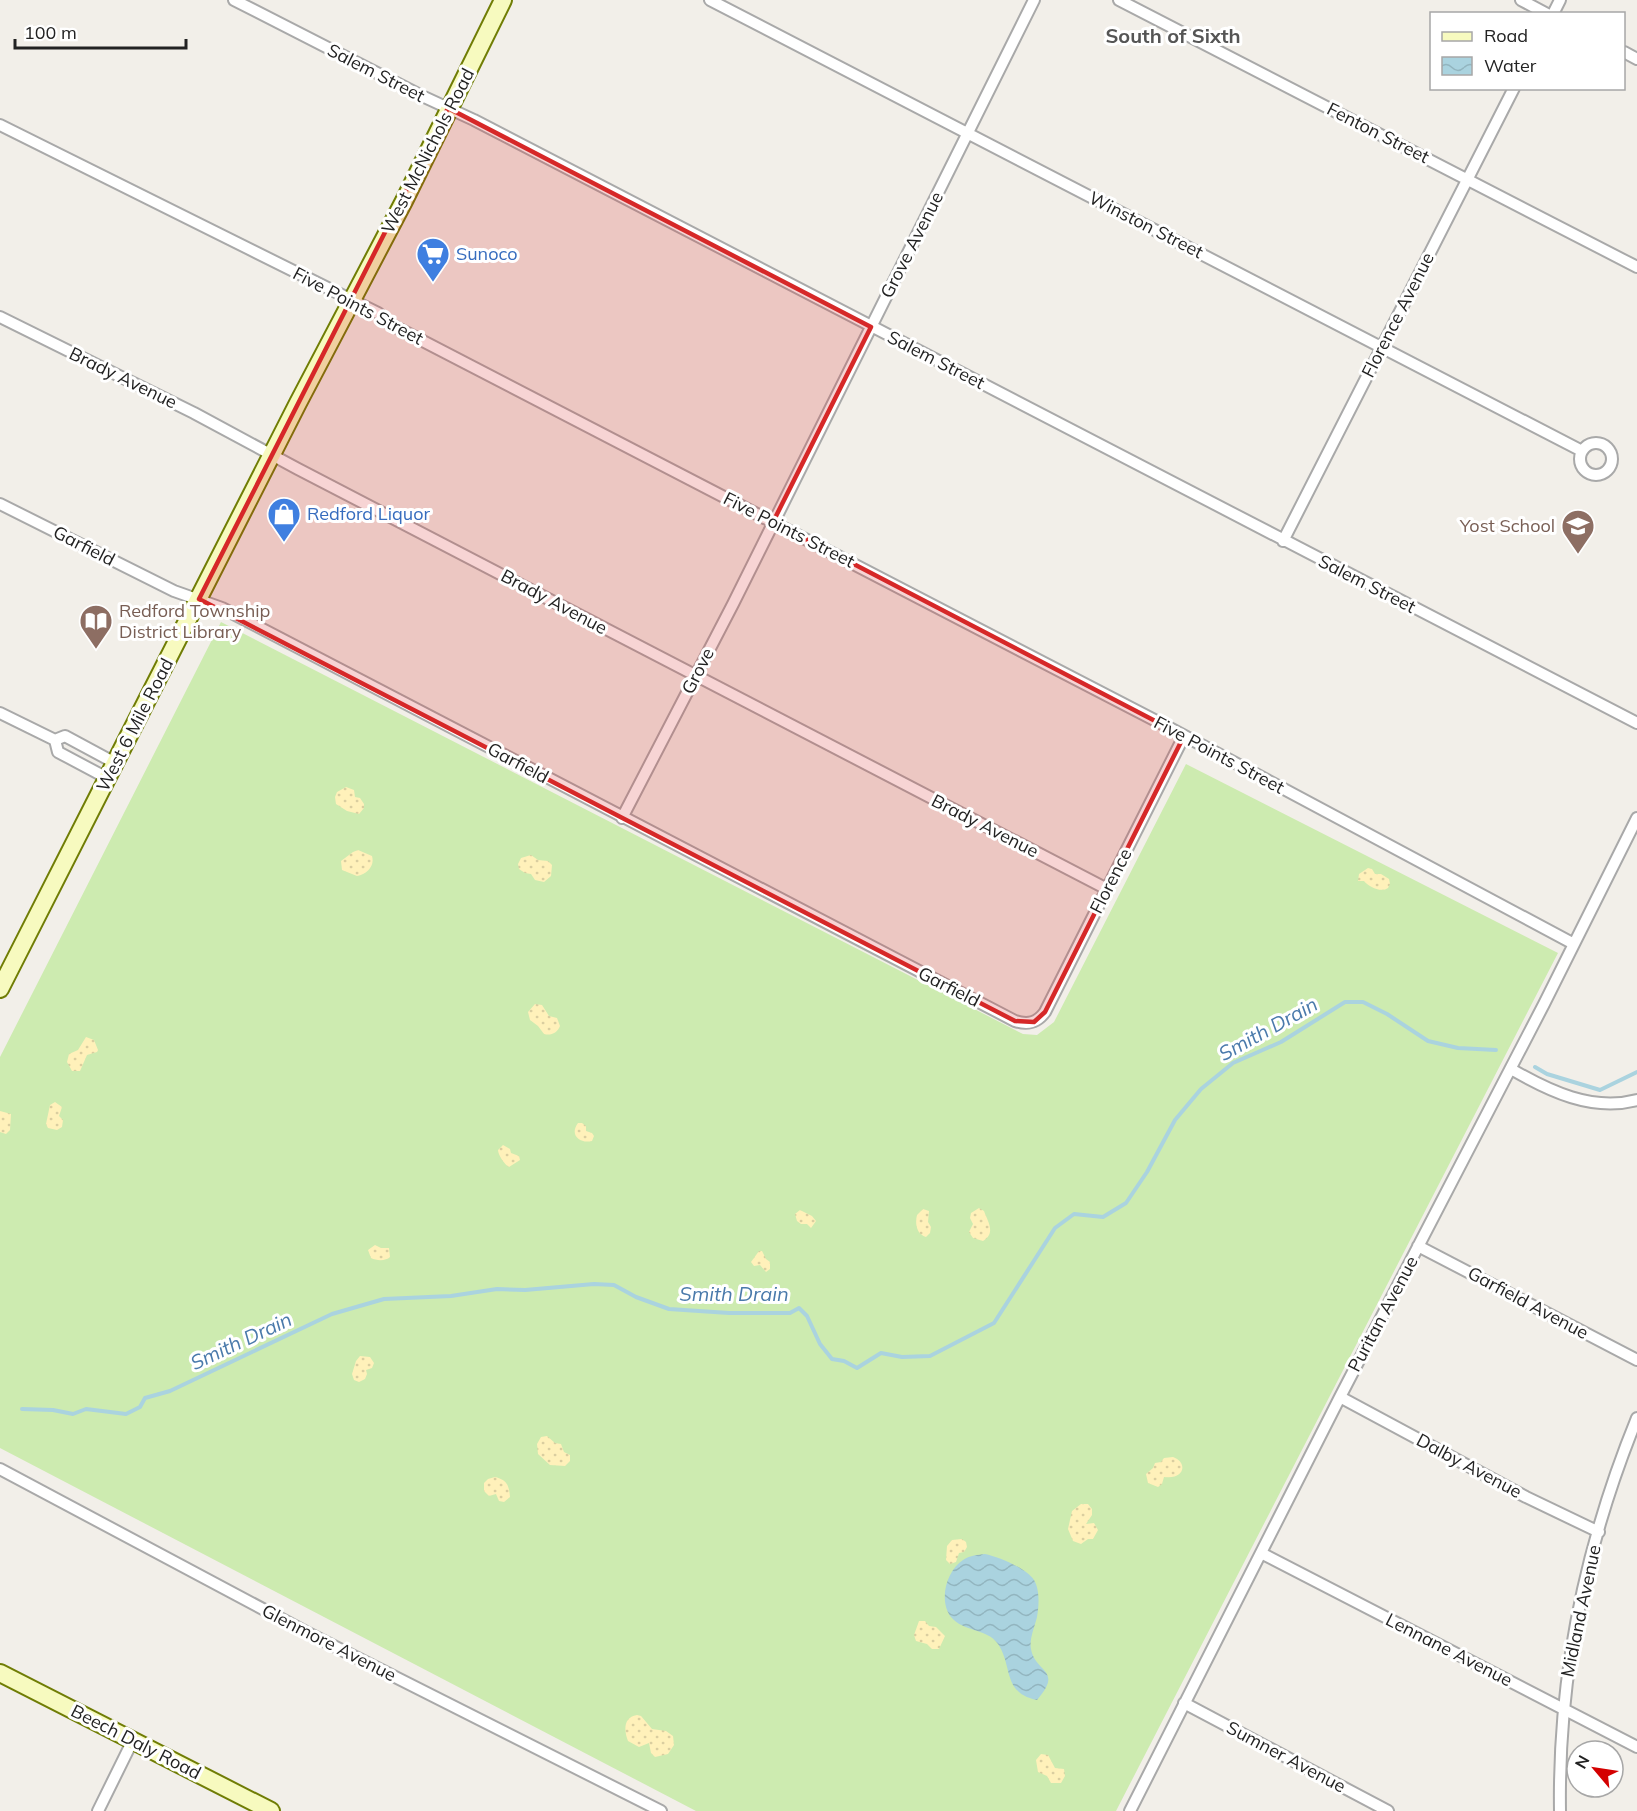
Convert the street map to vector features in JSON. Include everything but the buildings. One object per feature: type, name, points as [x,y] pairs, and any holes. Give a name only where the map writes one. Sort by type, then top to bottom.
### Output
[{"type":"main road","name":"West McNichols Road","points":[[351,301],[404,201],[503,0]]},
{"type":"main road","name":"West 6 Mile Road","points":[[1,985],[351,301]]},
{"type":"main road","name":"Beech Daly Road","points":[[0,1673],[271,1811]]},
{"type":"street","name":"Salem Street","points":[[234,0],[448,108],[1637,723]]},
{"type":"street","name":"Winston Street","points":[[710,0],[1582,451]]},
{"type":"street","name":"Grove Avenue","points":[[772,522],[872,327],[1034,0]]},
{"type":"street","name":"Fenton Street","points":[[1119,0],[1637,267]]},
{"type":"street","points":[[1521,0],[1543,12]]},
{"type":"street","name":"Florence Avenue","points":[[1283,541],[1513,90]]},
{"type":"street","name":"Five Points Street","points":[[0,125],[378,313],[390,324],[1184,736],[1574,944]]},
{"type":"street","name":"Brady Avenue","points":[[0,317],[272,454],[1107,889]]},
{"type":"street","name":"Garfield","points":[[0,504],[174,591],[222,608],[1015,1021],[1024,1024],[1034,1022]]},
{"type":"street","name":"Grove","points":[[622,818],[772,522]]},
{"type":"street","points":[[0,713],[55,740],[65,736],[111,771]]},
{"type":"street","name":"Florence","points":[[1034,1022],[1046,1012],[1184,736]]},
{"type":"street","points":[[55,740],[58,752],[111,771]]},
{"type":"street","name":"Puritan Avenue","points":[[1130,1811],[1340,1397],[1511,1069],[1637,818]]},
{"type":"street","points":[[1511,1069],[1545,1087],[1587,1102],[1611,1105],[1637,1100]]},
{"type":"street","name":"Garfield Avenue","points":[[1419,1246],[1637,1360]]},
{"type":"street","name":"Dalby Avenue","points":[[1340,1397],[1526,1497],[1599,1532]]},
{"type":"street","name":"Midland Avenue","points":[[1560,1811],[1563,1709],[1573,1636],[1610,1490],[1637,1418]]},
{"type":"street","name":"Glenmore Avenue","points":[[0,1469],[306,1632],[661,1811]]},
{"type":"street","name":"Lennane Avenue","points":[[1261,1553],[1637,1747]]},
{"type":"street","name":"Sumner Avenue","points":[[1184,1702],[1388,1811]]},
{"type":"street","points":[[98,1811],[133,1740]]},
{"type":"highlighted area","points":[[448,108],[871,327],[773,522],[1184,736],[1045,1012],[1034,1022],[1015,1021],[199,599]]},
{"type":"green space","points":[[221,622],[1023,1034],[1037,1035],[1054,1022],[1186,764],[1558,953],[1116,1811],[696,1811],[0,1448],[0,1057]]},
{"type":"sand","points":[[346,787],[354,790],[355,797],[360,798],[364,804],[359,814],[347,811],[336,804],[337,792]]},
{"type":"sand","points":[[358,850],[372,856],[373,860],[369,869],[357,876],[342,870],[341,861]]},
{"type":"sand","points":[[531,855],[538,860],[548,861],[552,865],[551,876],[544,882],[535,880],[531,874],[519,869],[518,864],[521,858]]},
{"type":"sand","points":[[1368,868],[1372,869],[1375,874],[1381,874],[1389,879],[1388,888],[1379,890],[1364,881],[1358,881],[1359,874]]},
{"type":"sand","points":[[535,1004],[542,1005],[549,1016],[557,1018],[560,1026],[555,1032],[549,1035],[544,1034],[530,1020],[528,1012]]},
{"type":"sand","points":[[86,1037],[94,1040],[98,1050],[87,1055],[80,1071],[72,1071],[67,1062],[69,1054],[78,1050]]},
{"type":"sand","points":[[55,1102],[62,1107],[59,1116],[63,1120],[62,1127],[57,1130],[48,1128],[46,1124],[50,1105]]},
{"type":"sand","points":[[0,1111],[11,1114],[10,1130],[6,1134],[0,1132]]},
{"type":"sand","points":[[578,1123],[582,1123],[586,1126],[586,1131],[592,1133],[594,1136],[592,1141],[577,1138],[575,1131]]},
{"type":"sand","points":[[503,1145],[510,1149],[511,1153],[519,1156],[520,1160],[509,1167],[498,1152]]},
{"type":"sand","points":[[979,1208],[984,1211],[990,1227],[987,1238],[983,1241],[973,1238],[969,1232],[973,1224],[970,1218],[971,1213]]},
{"type":"sand","points":[[923,1209],[929,1211],[928,1222],[931,1227],[926,1237],[918,1231],[916,1225],[917,1215]]},
{"type":"sand","points":[[800,1210],[812,1216],[816,1221],[811,1228],[797,1221],[795,1214]]},
{"type":"sand","points":[[375,1245],[389,1248],[390,1257],[381,1260],[371,1258],[368,1250]]},
{"type":"sand","points":[[759,1251],[762,1251],[770,1262],[770,1269],[766,1272],[760,1265],[754,1266],[751,1262]]},
{"type":"sand","points":[[360,1356],[370,1357],[374,1363],[372,1368],[366,1370],[365,1379],[359,1382],[354,1380],[352,1374]]},
{"type":"sand","points":[[547,1436],[555,1443],[561,1444],[564,1452],[570,1455],[570,1461],[565,1466],[550,1465],[538,1454],[537,1444],[541,1437]]},
{"type":"sand","points":[[1173,1457],[1181,1463],[1180,1473],[1176,1476],[1164,1477],[1162,1484],[1158,1487],[1148,1483],[1146,1474],[1155,1463],[1161,1462],[1164,1458]]},
{"type":"sand","points":[[495,1477],[505,1481],[508,1486],[510,1497],[504,1502],[499,1501],[496,1494],[489,1496],[484,1491],[484,1483]]},
{"type":"sand","points":[[1081,1504],[1088,1504],[1092,1509],[1092,1515],[1086,1524],[1094,1523],[1098,1530],[1093,1539],[1088,1539],[1081,1544],[1073,1541],[1068,1529],[1072,1511]]},
{"type":"sand","points":[[962,1539],[966,1542],[967,1547],[964,1552],[959,1553],[956,1562],[950,1564],[946,1560],[947,1546],[952,1540]]},
{"type":"sand","points":[[919,1621],[925,1621],[929,1626],[936,1627],[945,1636],[939,1649],[932,1649],[927,1644],[916,1641],[914,1635]]},
{"type":"sand","points":[[637,1715],[641,1716],[652,1729],[666,1731],[673,1736],[674,1745],[668,1754],[655,1757],[651,1753],[649,1743],[639,1747],[628,1741],[625,1729],[627,1721]]},
{"type":"sand","points":[[1041,1754],[1048,1755],[1055,1768],[1064,1769],[1065,1776],[1061,1783],[1051,1783],[1047,1776],[1038,1772],[1036,1760]]},
{"type":"water","points":[[985,1554],[1019,1567],[1036,1584],[1038,1608],[1031,1637],[1031,1649],[1037,1663],[1048,1677],[1045,1690],[1037,1700],[1018,1691],[1013,1685],[1003,1652],[993,1639],[956,1622],[947,1610],[946,1586],[957,1565],[966,1558]]},
{"type":"waterway","name":"Smith Drain","points":[[22,1409],[53,1410],[73,1414],[86,1409],[126,1414],[140,1407],[145,1398],[170,1391],[332,1314],[384,1299],[451,1296],[497,1289],[525,1290],[594,1284],[614,1285],[636,1297],[669,1309],[729,1313],[790,1313],[799,1308],[807,1316],[820,1344],[832,1359],[844,1361],[857,1368],[881,1353],[902,1357],[930,1356],[994,1323],[1055,1228],[1074,1214],[1103,1217],[1126,1203],[1147,1172],[1175,1120],[1201,1089],[1233,1063],[1281,1042],[1345,1002],[1363,1002],[1387,1014],[1428,1041],[1458,1048],[1496,1050]]},
{"type":"waterway","name":"Smith Drain","points":[[1535,1067],[1547,1074],[1600,1090],[1637,1072]]},
{"type":"place","name":"Sunoco","points":[[433,283]]},
{"type":"place","name":"Redford Liquor","points":[[284,543]]},
{"type":"place","name":"Yost School","points":[[1578,555]]},
{"type":"place","name":"Redford Township District Library","points":[[96,650]]},
{"type":"district","name":"South of Sixth","points":[[1173,36]]}]
